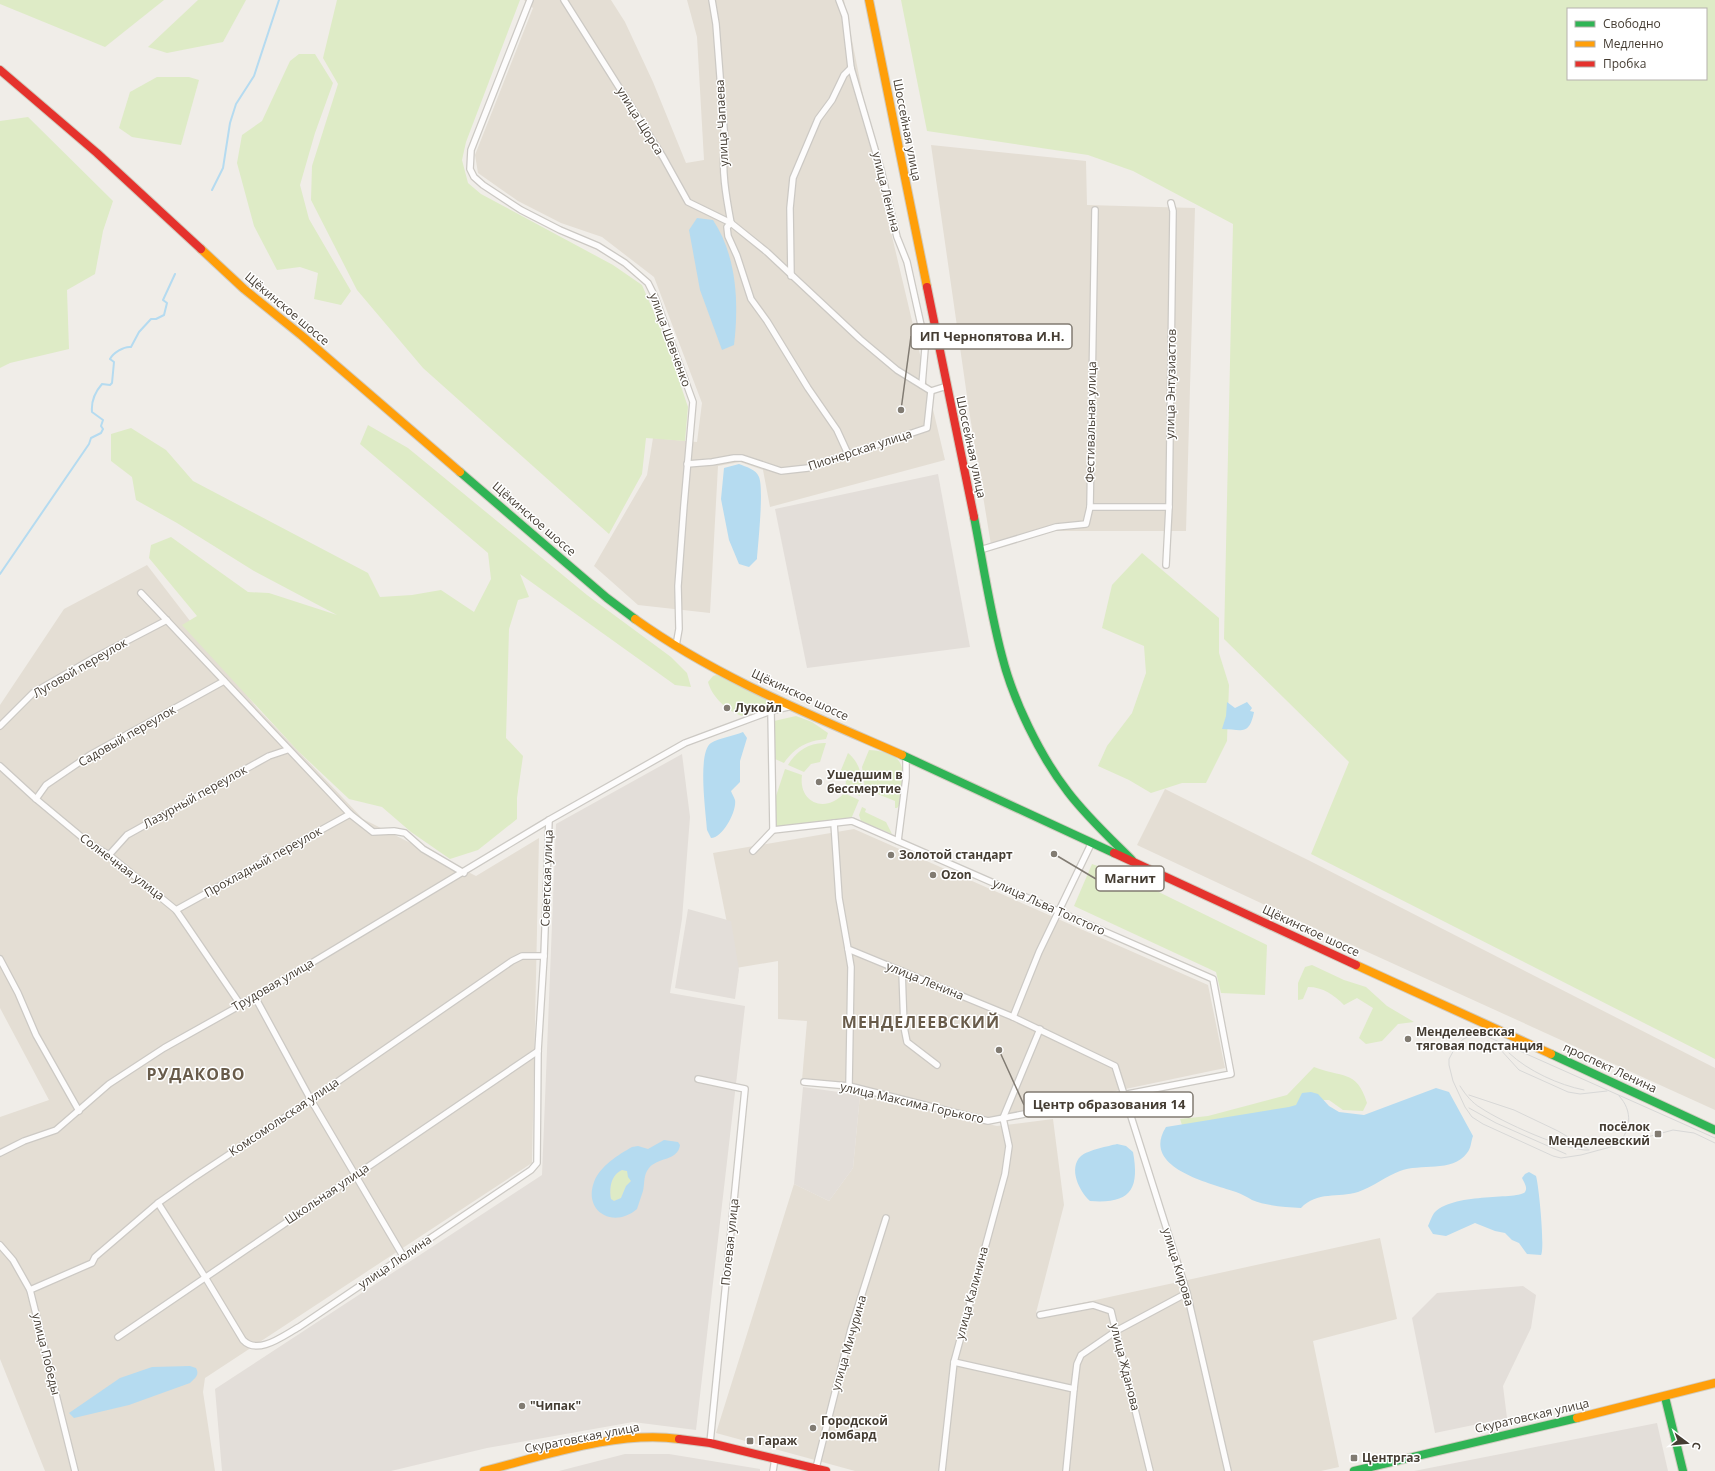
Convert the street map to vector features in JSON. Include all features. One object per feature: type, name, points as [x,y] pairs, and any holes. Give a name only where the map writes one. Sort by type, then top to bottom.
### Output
[{"type":"main road","name":"Шоссейная улица","points":[[869,0],[1002,657],[1022,712],[1035,742],[1068,793],[1134,862]]},
{"type":"main road","name":"Щёкинское шоссе","points":[[0,70],[97,153],[244,289],[301,335],[607,598],[636,621],[716,669],[792,706],[1092,842],[1451,1008]]},
{"type":"main road","name":"проспект Ленина","points":[[1451,1008],[1715,1130]]},
{"type":"main road","name":"Скуратовская улица","points":[[1354,1471],[1665,1397],[1715,1383]]},
{"type":"main road","points":[[1665,1397],[1683,1471]]},
{"type":"main road","name":"Скуратовская улица","points":[[484,1471],[576,1448],[637,1437],[675,1438],[710,1443],[826,1471]]},
{"type":"street","name":"улица Шевченко","points":[[530,0],[471,150],[470,169],[474,177],[483,185],[521,210],[560,230],[598,246],[625,263],[648,282],[655,297],[693,402],[678,586],[679,629],[676,646]]},
{"type":"street","name":"улица Щорса","points":[[564,0],[663,157],[688,202],[731,223]]},
{"type":"street","name":"улица Чапаева","points":[[712,0],[716,24],[725,142],[723,157],[726,195],[731,223],[727,227],[728,236],[737,256],[751,299],[767,321],[808,388],[837,430],[848,454]]},
{"type":"street","name":"улица Ленина","points":[[840,0],[845,16],[851,68],[873,142],[897,237],[908,262],[925,348],[922,384]]},
{"type":"street","points":[[791,276],[790,208],[793,178],[818,119],[832,100],[844,75],[851,68]]},
{"type":"street","name":"улица Энтузиастов","points":[[1166,565],[1169,508],[1173,211],[1171,203]]},
{"type":"street","name":"Фестивальная улица","points":[[980,550],[1056,527],[1086,524],[1090,507],[1095,210]]},
{"type":"street","points":[[731,223],[766,252],[891,366],[931,391],[947,386]]},
{"type":"street","name":"Пионерская улица","points":[[687,464],[738,458],[781,471],[808,468],[927,428],[931,391]]},
{"type":"street","points":[[1090,507],[1169,508]]},
{"type":"street","points":[[141,593],[287,750],[350,814],[373,832],[394,830],[405,833],[423,849],[464,873]]},
{"type":"street","name":"Луговой переулок","points":[[0,726],[33,693],[94,658],[167,620]]},
{"type":"street","name":"Садовый переулок","points":[[36,799],[46,785],[90,755],[224,681]]},
{"type":"street","name":"Советская улица","points":[[537,1157],[538,1051],[544,956],[549,820],[685,743],[772,711],[792,706]]},
{"type":"street","points":[[752,851],[773,830],[772,711]]},
{"type":"street","name":"Лазурный переулок","points":[[109,855],[127,835],[269,756],[287,750]]},
{"type":"street","points":[[898,842],[906,778],[906,757]]},
{"type":"street","name":"Солнечная улица","points":[[0,766],[36,799],[90,844],[109,855],[176,910],[240,1004]]},
{"type":"street","name":"Прохладный переулок","points":[[176,910],[350,814]]},
{"type":"street","name":"Трудовая улица","points":[[0,1153],[24,1141],[56,1130],[109,1084],[164,1048],[240,1004],[255,997],[464,873],[549,820]]},
{"type":"street","name":"улица Льва Толстого","points":[[773,830],[852,821],[1213,979],[1231,1074]]},
{"type":"street","points":[[834,824],[839,898],[851,967],[849,1086]]},
{"type":"street","points":[[1013,1017],[1030,973],[1092,842]]},
{"type":"street","name":"улица Ленина","points":[[848,949],[1013,1017],[1115,1066]]},
{"type":"street","name":"Комсомольская улица","points":[[30,1290],[92,1263],[95,1257],[158,1203],[311,1100],[512,961],[522,956],[544,956]]},
{"type":"street","points":[[0,959],[18,993],[36,1035],[78,1111]]},
{"type":"street","points":[[902,972],[904,1027],[907,1042],[936,1066]]},
{"type":"street","points":[[255,997],[311,1100],[403,1256]]},
{"type":"street","points":[[1003,1118],[1040,1029]]},
{"type":"street","name":"Школьная улица","points":[[118,1337],[538,1051]]},
{"type":"street","name":"улица Кирова","points":[[1115,1066],[1187,1293],[1228,1471]]},
{"type":"street","name":"улица Максима Горького","points":[[804,1082],[849,1086],[988,1121],[1124,1096],[1231,1074]]},
{"type":"street","name":"Полевая улица","points":[[698,1079],[745,1089],[710,1443]]},
{"type":"street","name":"улица Калинина","points":[[942,1471],[954,1362],[1005,1174],[1009,1146],[1003,1118]]},
{"type":"street","name":"улица Люлина","points":[[205,1277],[246,1344],[258,1347],[299,1327],[531,1170],[537,1163],[537,1157]]},
{"type":"street","points":[[158,1203],[205,1277]]},
{"type":"street","name":"улица Мичурина","points":[[816,1468],[851,1329],[886,1218]]},
{"type":"street","name":"улица Победы","points":[[0,1245],[13,1260],[30,1290],[75,1471]]},
{"type":"street","points":[[1066,1471],[1077,1364],[1081,1355],[1116,1331],[1187,1293]]},
{"type":"street","name":"улица Жданова","points":[[1040,1315],[1093,1305],[1111,1311],[1150,1471]]},
{"type":"street","points":[[954,1362],[1074,1389]]},
{"type":"street","points":[[773,1471],[775,1458]]},
{"type":"shaded area","points":[[524,0],[611,0],[625,22],[653,82],[686,163],[704,160],[697,37],[687,0],[844,0],[886,211],[945,460],[770,507],[763,470],[740,462],[718,466],[710,613],[638,605],[594,566],[647,475],[653,438],[697,442],[702,403],[654,277],[602,237],[561,223],[518,201],[478,173],[475,155],[533,8]]},
{"type":"shaded area","points":[[931,145],[1086,161],[1087,205],[1195,208],[1186,531],[1049,531],[991,545],[969,410]]},
{"type":"shaded area","points":[[938,474],[970,647],[807,668],[775,509]]},
{"type":"shaded area","points":[[147,565],[257,708],[363,819],[476,876],[539,838],[532,1163],[205,1378],[203,1392],[215,1471],[45,1471],[0,1359],[0,1117],[49,1100],[0,1008],[0,705],[64,609]]},
{"type":"shaded area","points":[[682,754],[690,817],[682,919],[670,993],[745,1006],[696,1430],[633,1422],[487,1448],[391,1471],[222,1471],[215,1389],[542,1175],[556,824]]},
{"type":"shaded area","points":[[1165,789],[1310,861],[1715,1068],[1715,1110],[1284,914],[1137,845]]},
{"type":"shaded area","points":[[854,829],[1208,985],[1225,1068],[988,1118],[858,1085],[802,1080],[807,1021],[778,1019],[778,961],[736,968],[713,853]]},
{"type":"shaded area","points":[[688,909],[731,921],[739,970],[735,999],[675,988]]},
{"type":"shaded area","points":[[803,1087],[860,1095],[853,1168],[829,1201],[794,1184]]},
{"type":"shaded area","points":[[860,1095],[997,1126],[1053,1119],[1064,1205],[1036,1313],[1380,1238],[1397,1319],[1313,1341],[1339,1467],[1321,1471],[855,1471],[716,1433],[794,1184],[829,1201],[853,1168]]},
{"type":"shaded area","points":[[1523,1286],[1536,1295],[1531,1328],[1503,1386],[1507,1418],[1435,1433],[1412,1318],[1437,1293]]},
{"type":"shaded area","points":[[1657,1423],[1668,1471],[1414,1471]]},
{"type":"shaded area","points":[[625,1454],[669,1454],[760,1469],[760,1471],[559,1471]]},
{"type":"green space","points":[[0,0],[164,0],[105,47],[0,4]]},
{"type":"green space","points":[[198,0],[246,0],[223,42],[167,53],[148,47]]},
{"type":"green space","points":[[337,0],[520,0],[466,142],[462,160],[468,183],[481,194],[613,265],[642,285],[664,336],[688,407],[685,441],[646,438],[642,474],[609,534],[423,368],[357,290],[311,200],[312,166],[338,84],[323,58]]},
{"type":"green space","points":[[901,0],[1715,0],[1715,1059],[1311,854],[1349,762],[1224,639],[1233,224],[1133,171],[1088,155],[927,131]]},
{"type":"green space","points":[[299,54],[315,54],[333,83],[315,133],[300,185],[309,219],[351,291],[341,305],[314,299],[318,273],[300,267],[277,270],[254,226],[237,163],[242,135],[262,121],[290,61]]},
{"type":"green space","points":[[157,77],[189,77],[199,80],[181,145],[132,137],[119,128],[130,92]]},
{"type":"green space","points":[[28,117],[113,201],[103,231],[95,274],[67,290],[69,349],[10,363],[0,368],[0,121]]},
{"type":"green space","points":[[368,425],[408,448],[587,595],[671,657],[687,673],[691,687],[675,685],[520,574],[529,597],[518,600],[509,629],[506,738],[523,756],[517,798],[517,819],[478,850],[450,859],[411,832],[382,807],[349,799],[298,751],[182,625],[197,616],[149,558],[151,545],[171,537],[248,592],[269,593],[337,615],[254,571],[177,523],[136,500],[132,477],[111,461],[111,434],[131,428],[166,450],[193,481],[368,573],[380,597],[412,595],[441,590],[474,612],[491,579],[488,553],[360,444]]},
{"type":"green space","points":[[1142,553],[1219,618],[1219,653],[1229,685],[1227,741],[1206,783],[1182,783],[1151,793],[1129,780],[1098,766],[1107,746],[1132,713],[1146,673],[1144,646],[1102,628],[1112,585]]},
{"type":"green space","points":[[716,675],[724,677],[765,697],[767,704],[742,716],[736,714],[721,703],[710,688],[708,682],[713,676]]},
{"type":"green space","points":[[796,716],[812,722],[828,733],[826,739],[807,743],[797,749],[784,763],[775,759],[774,721]]},
{"type":"green space","points":[[826,743],[820,762],[811,764],[804,772],[788,765],[791,760],[804,748],[814,744]]},
{"type":"green space","points":[[869,750],[879,751],[894,756],[901,765],[903,772],[902,798],[897,808],[895,808],[895,801],[865,789],[862,767]]},
{"type":"green space","points":[[848,753],[859,767],[862,784],[860,796],[844,790],[846,782],[841,770]]},
{"type":"green space","points":[[785,769],[802,775],[804,793],[809,799],[815,802],[822,804],[829,803],[844,793],[859,800],[851,819],[775,828],[774,802]]},
{"type":"green space","points":[[862,807],[866,809],[865,812],[886,822],[892,834],[861,821],[859,815]]},
{"type":"green space","points":[[1092,864],[1128,877],[1267,945],[1265,995],[1221,993],[1216,972],[1074,906]]},
{"type":"green space","points":[[1312,965],[1344,980],[1366,987],[1387,1006],[1414,1022],[1398,1024],[1382,1041],[1366,1044],[1359,1038],[1373,1008],[1357,998],[1344,1005],[1328,992],[1313,987],[1308,987],[1303,999],[1298,1000],[1298,983],[1305,967]]},
{"type":"green space","points":[[1314,1067],[1347,1076],[1353,1080],[1363,1092],[1367,1103],[1363,1111],[1343,1110],[1329,1100],[1318,1100],[1308,1108],[1183,1128],[1180,1119],[1208,1116],[1287,1095]]},
{"type":"green space","points":[[622,1170],[628,1171],[631,1181],[626,1186],[621,1198],[614,1201],[611,1199],[610,1195],[613,1178]]},
{"type":"water","points":[[697,218],[713,220],[721,234],[732,265],[736,297],[736,329],[734,345],[722,350],[700,290],[689,230]]},
{"type":"water","points":[[739,464],[758,474],[761,493],[757,559],[749,567],[739,564],[729,540],[721,499],[724,468]]},
{"type":"water","points":[[1227,702],[1235,708],[1247,702],[1252,708],[1250,711],[1254,712],[1252,720],[1247,728],[1243,730],[1222,729],[1226,716]]},
{"type":"water","points":[[743,732],[747,738],[740,761],[740,782],[731,791],[735,800],[734,811],[720,834],[711,838],[707,830],[704,798],[704,758],[707,749],[714,741]]},
{"type":"water","points":[[1436,1088],[1449,1092],[1473,1136],[1468,1151],[1461,1159],[1444,1165],[1400,1171],[1358,1192],[1321,1197],[1314,1199],[1301,1208],[1264,1204],[1238,1193],[1210,1184],[1182,1172],[1170,1163],[1162,1153],[1160,1141],[1166,1127],[1289,1107],[1296,1105],[1302,1093],[1311,1092],[1318,1094],[1329,1106],[1339,1112],[1364,1115]]},
{"type":"water","points":[[664,1140],[678,1142],[680,1145],[676,1154],[657,1162],[649,1168],[645,1176],[643,1191],[637,1209],[628,1215],[619,1217],[610,1217],[603,1214],[597,1209],[593,1202],[592,1193],[594,1182],[600,1171],[632,1147],[638,1146],[648,1149]],"holes":[[[622,1170],[627,1171],[628,1177],[631,1181],[626,1186],[621,1198],[614,1201],[611,1199],[610,1195],[613,1178],[618,1172]]]},
{"type":"water","points":[[1117,1144],[1126,1146],[1133,1152],[1135,1176],[1133,1185],[1129,1192],[1123,1197],[1115,1200],[1090,1201],[1082,1191],[1076,1179],[1075,1167],[1077,1161],[1081,1156],[1088,1152]]},
{"type":"water","points":[[1529,1172],[1536,1176],[1537,1182],[1542,1230],[1541,1255],[1527,1254],[1519,1243],[1512,1240],[1505,1233],[1495,1231],[1475,1223],[1446,1236],[1433,1234],[1428,1226],[1434,1213],[1445,1206],[1471,1199],[1511,1196],[1525,1192],[1526,1187],[1522,1178]]},
{"type":"water","points":[[190,1366],[196,1368],[197,1373],[190,1383],[129,1405],[74,1418],[69,1413],[120,1378],[152,1367]]},
{"type":"waterway","points":[[212,190],[223,168],[230,123],[236,104],[254,76],[279,0]]},
{"type":"waterway","points":[[0,574],[89,444],[91,438],[101,433],[103,429],[101,426],[103,420],[92,412],[92,404],[95,393],[102,384],[110,385],[112,383],[114,362],[110,359],[119,350],[131,347],[139,332],[151,319],[156,319],[164,315],[167,303],[163,300],[175,274]]},
{"type":"tram line","points":[[1715,1138],[1486,1036],[1469,1036],[1462,1040],[1456,1046],[1449,1059],[1453,1081],[1465,1107],[1472,1117],[1483,1124],[1553,1156],[1561,1158],[1581,1155],[1673,1130],[1694,1133],[1715,1143]]},
{"type":"tram line","points":[[1488,1041],[1499,1048],[1519,1070],[1568,1092],[1580,1094],[1607,1091]]},
{"type":"tram line","points":[[1509,1053],[1525,1066],[1554,1081],[1584,1090]]},
{"type":"tram line","points":[[1460,1086],[1475,1104],[1490,1114],[1518,1128],[1566,1146],[1589,1150]]},
{"type":"tram line","points":[[1469,1095],[1514,1110],[1558,1131],[1587,1148]]},
{"type":"tram line","points":[[1616,1144],[1625,1134],[1629,1121],[1627,1108],[1619,1096]]},
{"type":"tram line","points":[[1469,1108],[1496,1123],[1566,1154]]},
{"type":"traffic: fast","points":[[460,472],[607,598],[635,619]]},
{"type":"traffic: fast","points":[[974,517],[990,604],[1002,656],[1020,709],[1047,762],[1068,792],[1091,819],[1132,860]]},
{"type":"traffic: fast","points":[[902,755],[1114,853]]},
{"type":"traffic: fast","points":[[1551,1054],[1715,1130]]},
{"type":"traffic: fast","points":[[1665,1397],[1683,1471]]},
{"type":"traffic: fast","points":[[1354,1471],[1577,1418]]},
{"type":"traffic: slow","points":[[869,0],[927,287]]},
{"type":"traffic: slow","points":[[201,249],[244,289],[301,335],[460,472]]},
{"type":"traffic: slow","points":[[635,619],[666,640],[731,677],[799,710],[902,755]]},
{"type":"traffic: slow","points":[[1356,965],[1551,1054]]},
{"type":"traffic: slow","points":[[1577,1418],[1715,1383]]},
{"type":"traffic: slow","points":[[484,1471],[556,1452],[606,1441],[656,1437],[679,1439]]},
{"type":"traffic: jam","points":[[0,70],[97,153],[201,249]]},
{"type":"traffic: jam","points":[[927,287],[974,517]]},
{"type":"traffic: jam","points":[[1114,853],[1356,965]]},
{"type":"traffic: jam","points":[[679,1439],[710,1443],[826,1471]]},
{"type":"place","name":"ИП Чернопятова И.Н.","points":[[901,410]]},
{"type":"place","name":"Лукойл","points":[[727,708]]},
{"type":"place","name":"Ушедшим в бессмертие","points":[[819,782]]},
{"type":"place","name":"Магнит","points":[[1054,854]]},
{"type":"place","name":"Золотой стандарт","points":[[891,855]]},
{"type":"place","name":"Ozon","points":[[933,875]]},
{"type":"place","name":"Менделеевская тяговая подстанция","points":[[1408,1039]]},
{"type":"place","name":"Центр образования 14","points":[[999,1050]]},
{"type":"place","name":"посёлок Менделеевский","points":[[1658,1134]]},
{"type":"place","name":"\"Чипак\"","points":[[522,1406]]},
{"type":"place","name":"Городской ломбард","points":[[813,1428]]},
{"type":"place","name":"Гараж","points":[[750,1441]]},
{"type":"place","name":"Центргаз","points":[[1354,1458]]},
{"type":"district","name":"МЕНДЕЛЕЕВСКИЙ","points":[[921,1022]]},
{"type":"district","name":"РУДАКОВО","points":[[196,1074]]}]
